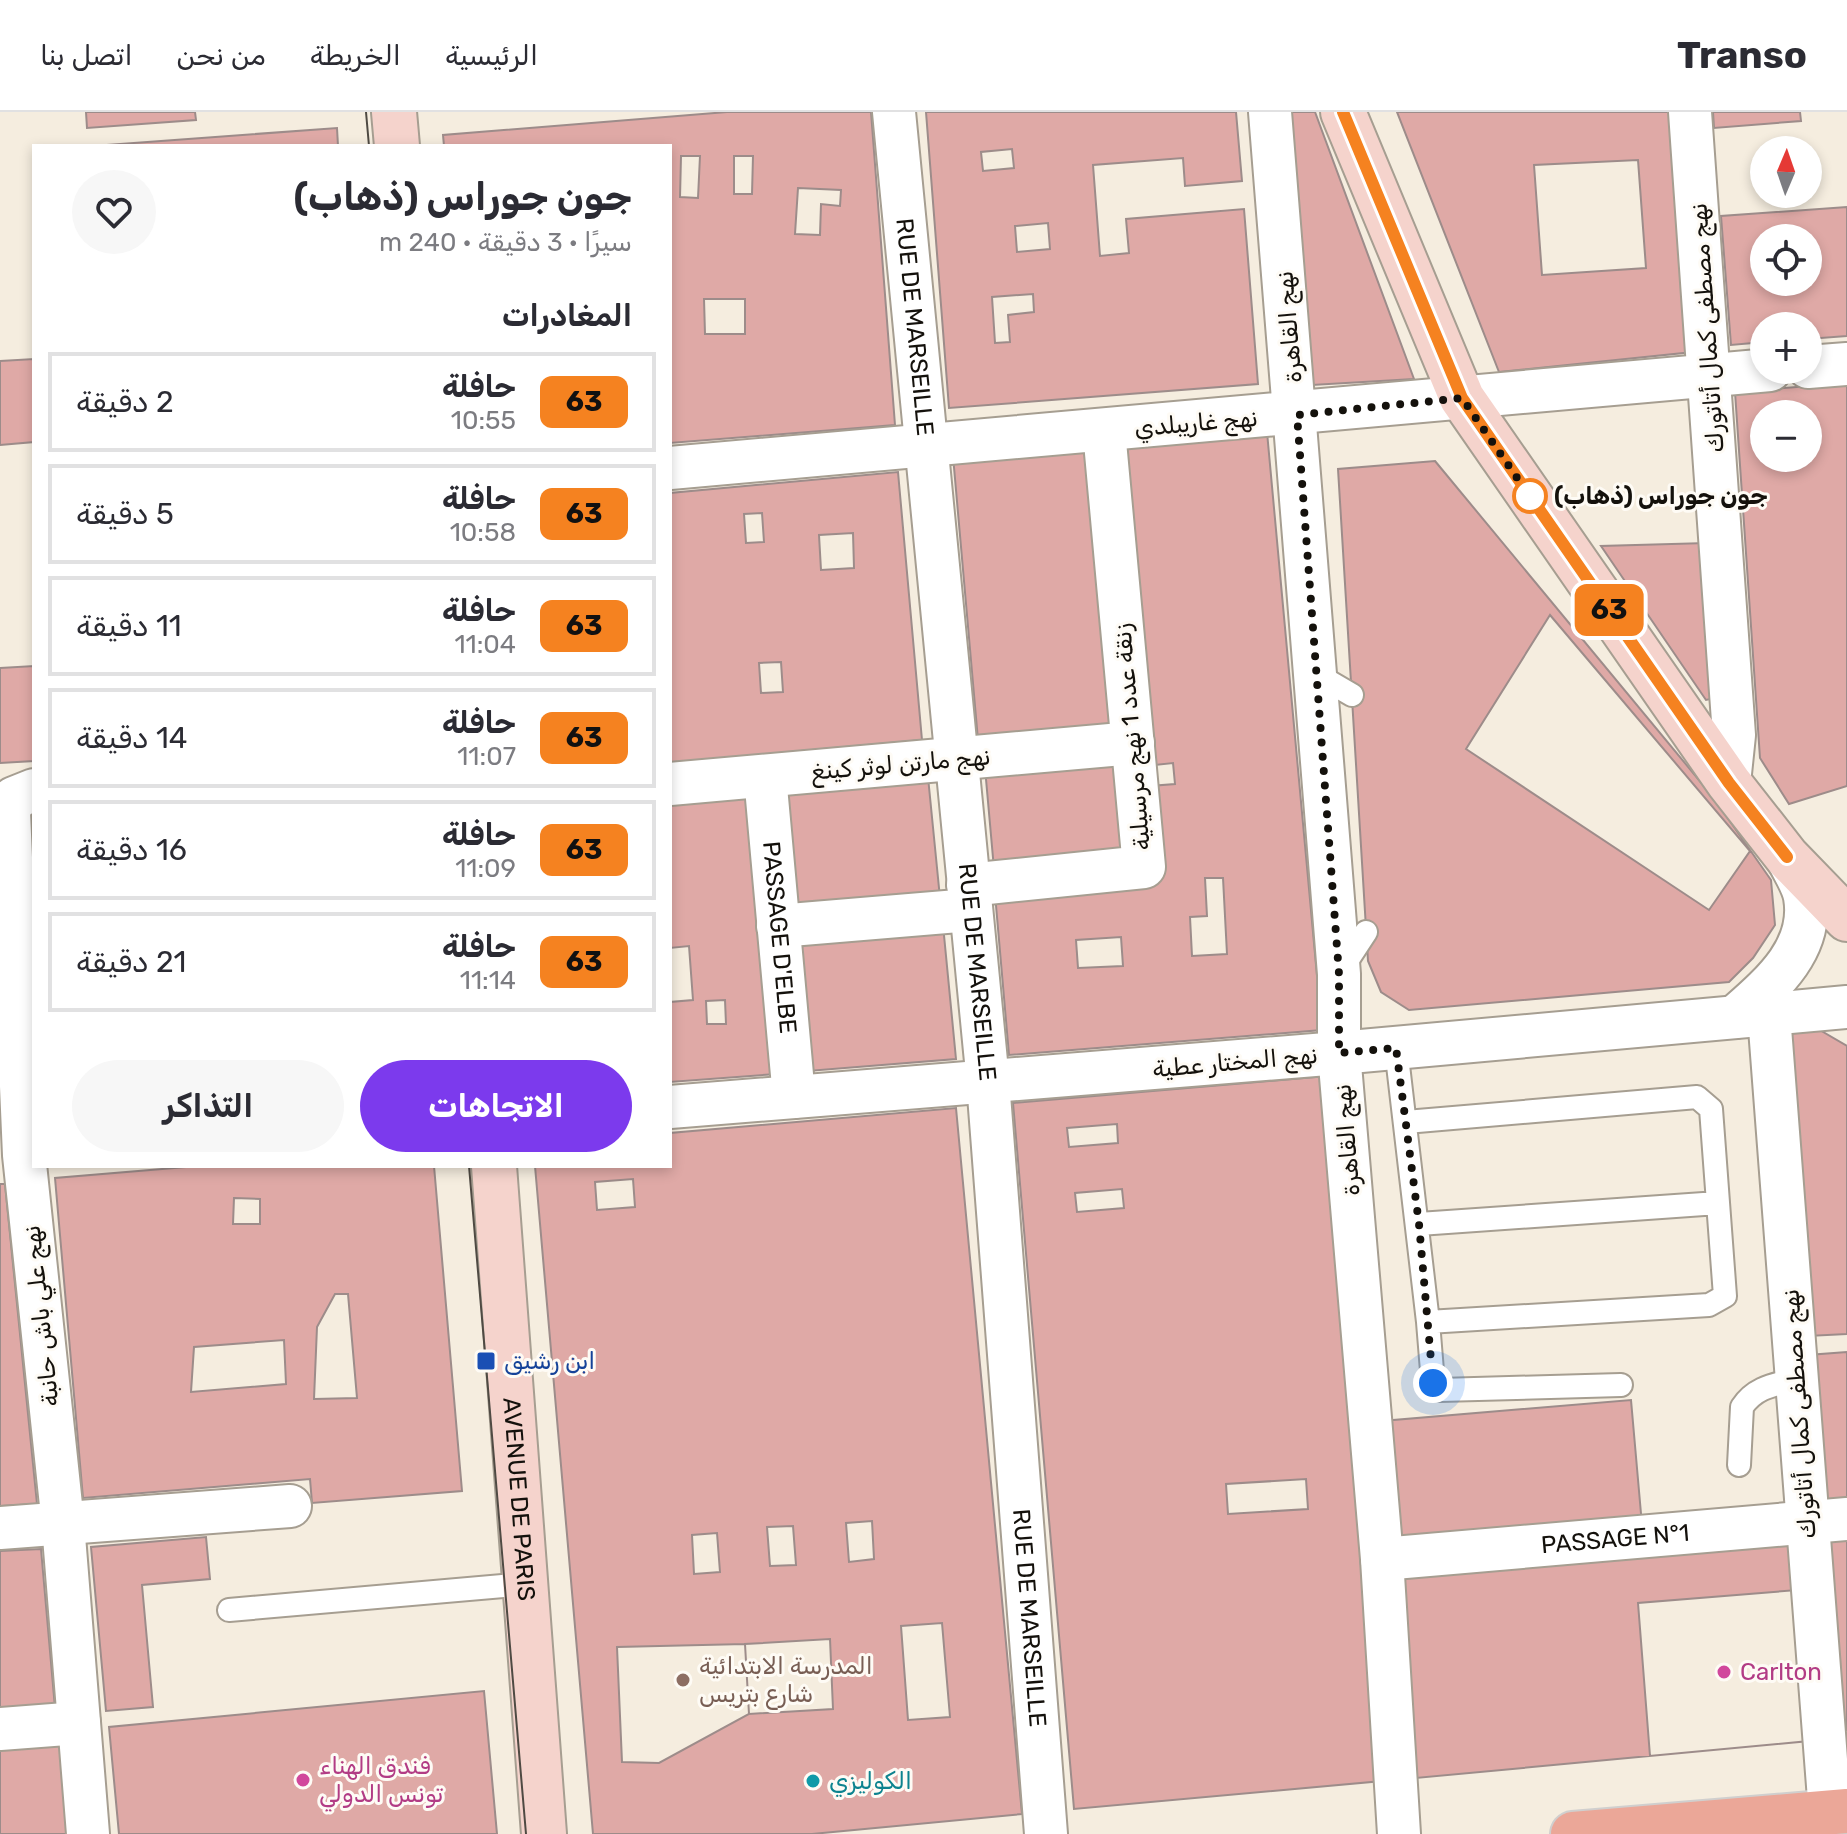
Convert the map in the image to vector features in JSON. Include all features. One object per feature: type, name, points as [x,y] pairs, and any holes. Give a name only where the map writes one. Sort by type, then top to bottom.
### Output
[{"type":"main road","points":[[394,112],[397,144]]},
{"type":"main road","points":[[1343,112],[1462,398],[1729,783],[1787,857],[1847,919]]},
{"type":"main road","name":"AVENUE DE PARIS","points":[[494,1168],[520,1312],[526,1584],[544,1834]]},
{"type":"main road","points":[[1573,1834],[1838,1812]]},
{"type":"street","name":"RUE DE MARSEILLE","points":[[894,112],[929,446],[988,1082],[1046,1834]]},
{"type":"street","name":"نهج القاهرة","points":[[1270,112],[1297,415],[1339,974],[1339,1053],[1382,1559],[1399,1834]]},
{"type":"street","name":"نهج مصطفى كمال أتاتورك","points":[[1690,112],[1711,374],[1734,735],[1729,783]]},
{"type":"street","points":[[1822,366],[1847,364]]},
{"type":"street","name":"نهج غاريبلدي","points":[[672,468],[1297,415],[1750,371]]},
{"type":"street","name":"زنقة عدد 1 نهج مرسيلية","points":[[969,897],[1144,867],[1104,431]]},
{"type":"street","name":"نهج مارتن لوثر كينغ","points":[[672,784],[1133,743]]},
{"type":"street","name":"PASSAGE D'ELBE","points":[[765,776],[794,1097]]},
{"type":"street","name":"نهج علي باش حانبة","points":[[24,794],[9,812],[6,861],[19,1155],[63,1524],[88,1834]]},
{"type":"street","points":[[1752,1016],[1798,948],[1807,924],[1805,895],[1787,857]]},
{"type":"street","points":[[778,926],[969,897]]},
{"type":"street","name":"نهج المختار عطية","points":[[672,1107],[1339,1053],[1847,1007]]},
{"type":"street","name":"نهج مصطفى كمال أتاتورك","points":[[1752,1016],[1797,1379],[1827,1521],[1838,1812]]},
{"type":"street","points":[[0,1528],[290,1506]]},
{"type":"street","name":"PASSAGE N°1","points":[[1382,1559],[1827,1521]]},
{"type":"street","points":[[0,1729],[79,1723]]},
{"type":"lane","points":[[1316,674],[1352,695]]},
{"type":"lane","points":[[1339,974],[1366,932]]},
{"type":"lane","points":[[1396,1048],[1419,1224],[1433,1383],[1440,1390],[1621,1385]]},
{"type":"lane","points":[[1406,1122],[1697,1097],[1711,1109],[1725,1296],[1709,1305],[1428,1322]]},
{"type":"lane","points":[[1419,1224],[1718,1203]]},
{"type":"lane","points":[[1739,1465],[1742,1407],[1760,1389],[1797,1379]]},
{"type":"lane","points":[[229,1610],[526,1584]]},
{"type":"building","points":[[86,112],[195,112],[196,120],[87,128]]},
{"type":"building","points":[[727,112],[871,112],[895,425],[672,443],[672,144],[444,144],[443,135]],"holes":[[[681,156],[700,156],[698,198],[680,197]],[[734,156],[753,156],[752,194],[734,194]],[[798,188],[841,190],[840,206],[821,204],[820,235],[795,234]],[[704,299],[745,299],[745,334],[705,334]]]},
{"type":"building","points":[[926,112],[1236,112],[1242,181],[1185,186],[1183,158],[1093,165],[1100,256],[1129,253],[1126,219],[1244,209],[1258,384],[949,408]],"holes":[[[1012,149],[1014,168],[983,171],[981,152]],[[1048,223],[1050,249],[1017,252],[1015,226]],[[1033,294],[1034,312],[1008,315],[1010,342],[995,343],[992,297]]]},
{"type":"building","points":[[1288,112],[1315,112],[1414,379],[1312,385]]},
{"type":"building","points":[[1397,112],[1673,112],[1693,352],[1499,372]]},
{"type":"building","points":[[1713,112],[1800,112],[1801,121],[1714,128]]},
{"type":"building","points":[[337,128],[338,144],[120,144]]},
{"type":"building","points":[[1638,160],[1646,268],[1542,275],[1534,165]]},
{"type":"building","points":[[1847,207],[1847,336],[1822,338],[1822,312],[1750,312],[1750,343],[1731,345],[1721,216]]},
{"type":"building","points":[[32,359],[32,442],[0,445],[0,361]]},
{"type":"building","points":[[1847,383],[1847,786],[1789,804],[1760,758],[1735,392]]},
{"type":"building","points":[[1267,432],[1322,1030],[1009,1055],[995,894],[1157,877],[1150,786],[1175,784],[1173,763],[1146,766],[1117,444]],"holes":[[[1205,878],[1223,878],[1227,954],[1192,956],[1190,917],[1207,916]],[[1121,937],[1123,966],[1078,968],[1076,940]]]},
{"type":"building","points":[[1093,444],[1119,727],[978,740],[953,456]]},
{"type":"building","points":[[1435,461],[1713,797],[1771,880],[1775,925],[1753,958],[1729,982],[1409,1010],[1381,992],[1368,961],[1338,469]]},
{"type":"building","points":[[898,472],[922,740],[672,763],[672,493]],"holes":[[[762,513],[764,542],[746,543],[744,514]],[[853,533],[854,568],[821,570],[819,535]],[[781,662],[783,692],[761,693],[759,663]]]},
{"type":"building","points":[[1707,543],[1720,697],[1706,700],[1601,546]]},
{"type":"building","points":[[1550,615],[1750,851],[1709,910],[1466,749]]},
{"type":"building","points":[[32,666],[32,761],[0,763],[0,668]]},
{"type":"building","points":[[1121,756],[1130,857],[994,869],[985,768]]},
{"type":"building","points":[[928,777],[940,898],[793,913],[782,791]]},
{"type":"building","points":[[753,794],[777,1074],[672,1082],[672,1002],[693,1000],[689,946],[672,948],[672,800]],"holes":[[[725,1000],[726,1024],[707,1024],[706,1001]]]},
{"type":"building","points":[[943,925],[956,1059],[808,1071],[796,940]]},
{"type":"building","points":[[1806,1022],[1847,1046],[1847,1334],[1808,1336],[1786,1025]]},
{"type":"building","points":[[1327,1076],[1382,1781],[1074,1809],[1013,1103]],"holes":[[[1117,1124],[1118,1143],[1069,1147],[1067,1128]],[[1122,1189],[1124,1208],[1077,1212],[1075,1193]],[[1306,1479],[1308,1509],[1228,1514],[1226,1484]]]},
{"type":"building","points":[[956,1108],[1022,1814],[812,1834],[593,1834],[535,1168],[672,1168],[672,1133]],"holes":[[[633,1179],[635,1207],[597,1210],[595,1182]],[[872,1521],[874,1559],[849,1562],[846,1523]],[[793,1526],[796,1565],[770,1566],[767,1527]],[[717,1533],[720,1572],[694,1574],[692,1535]],[[942,1623],[950,1717],[908,1720],[901,1626]],[[830,1639],[833,1709],[749,1714],[745,1644]]]},
{"type":"building","points":[[174,1168],[434,1168],[462,1491],[312,1503],[310,1479],[83,1498],[55,1178]],"holes":[[[234,1198],[260,1199],[260,1224],[233,1224]],[[335,1294],[348,1294],[357,1398],[314,1399],[317,1327]],[[284,1340],[286,1384],[191,1392],[194,1347]]]},
{"type":"building","points":[[0,1184],[5,1184],[37,1504],[0,1506]]},
{"type":"building","points":[[1847,1352],[1847,1508],[1820,1510],[1808,1355]]},
{"type":"building","points":[[1631,1400],[1642,1525],[1393,1545],[1382,1421]]},
{"type":"building","points":[[1847,1536],[1847,1730],[1840,1731],[1823,1538]]},
{"type":"building","points":[[206,1537],[210,1579],[142,1585],[153,1707],[106,1711],[91,1547]]},
{"type":"building","points":[[1792,1541],[1809,1741],[1416,1778],[1398,1573]]},
{"type":"building","points":[[41,1549],[55,1708],[0,1713],[0,1551]]},
{"type":"building","name":"Carlton","points":[[1797,1590],[1809,1741],[1650,1756],[1638,1603]]},
{"type":"building","name":"المدرسة الابتدائية شارع بتريس","points":[[745,1644],[749,1714],[659,1763],[622,1762],[617,1647]]},
{"type":"building","name":"فندق الهناء تونس الدولي","points":[[484,1691],[497,1834],[119,1834],[109,1727]]},
{"type":"building","points":[[59,1733],[68,1834],[0,1834],[0,1738]]},
{"type":"tram line","points":[[366,112],[369,144]]},
{"type":"tram line","points":[[469,1168],[526,1834]]},
{"type":"bus line","name":"63","points":[[1343,112],[1462,398],[1729,783],[1787,857]]},
{"type":"place","name":"جون جوراس (ذهاب)","points":[[1530,496]]},
{"type":"place","name":"ابن رشيق","points":[[486,1361]]},
{"type":"place","name":"Carlton","points":[[1724,1672]]},
{"type":"place","name":"المدرسة الابتدائية شارع بتريس","points":[[683,1680]]},
{"type":"place","name":"فندق الهناء تونس الدولي","points":[[303,1780]]},
{"type":"place","name":"الكوليزي","points":[[813,1781]]},
{"type":"route","points":[[1433,1383],[1419,1224],[1396,1048],[1339,1053],[1339,974],[1297,415],[1462,398],[1533,501],[1530,496]]}]
